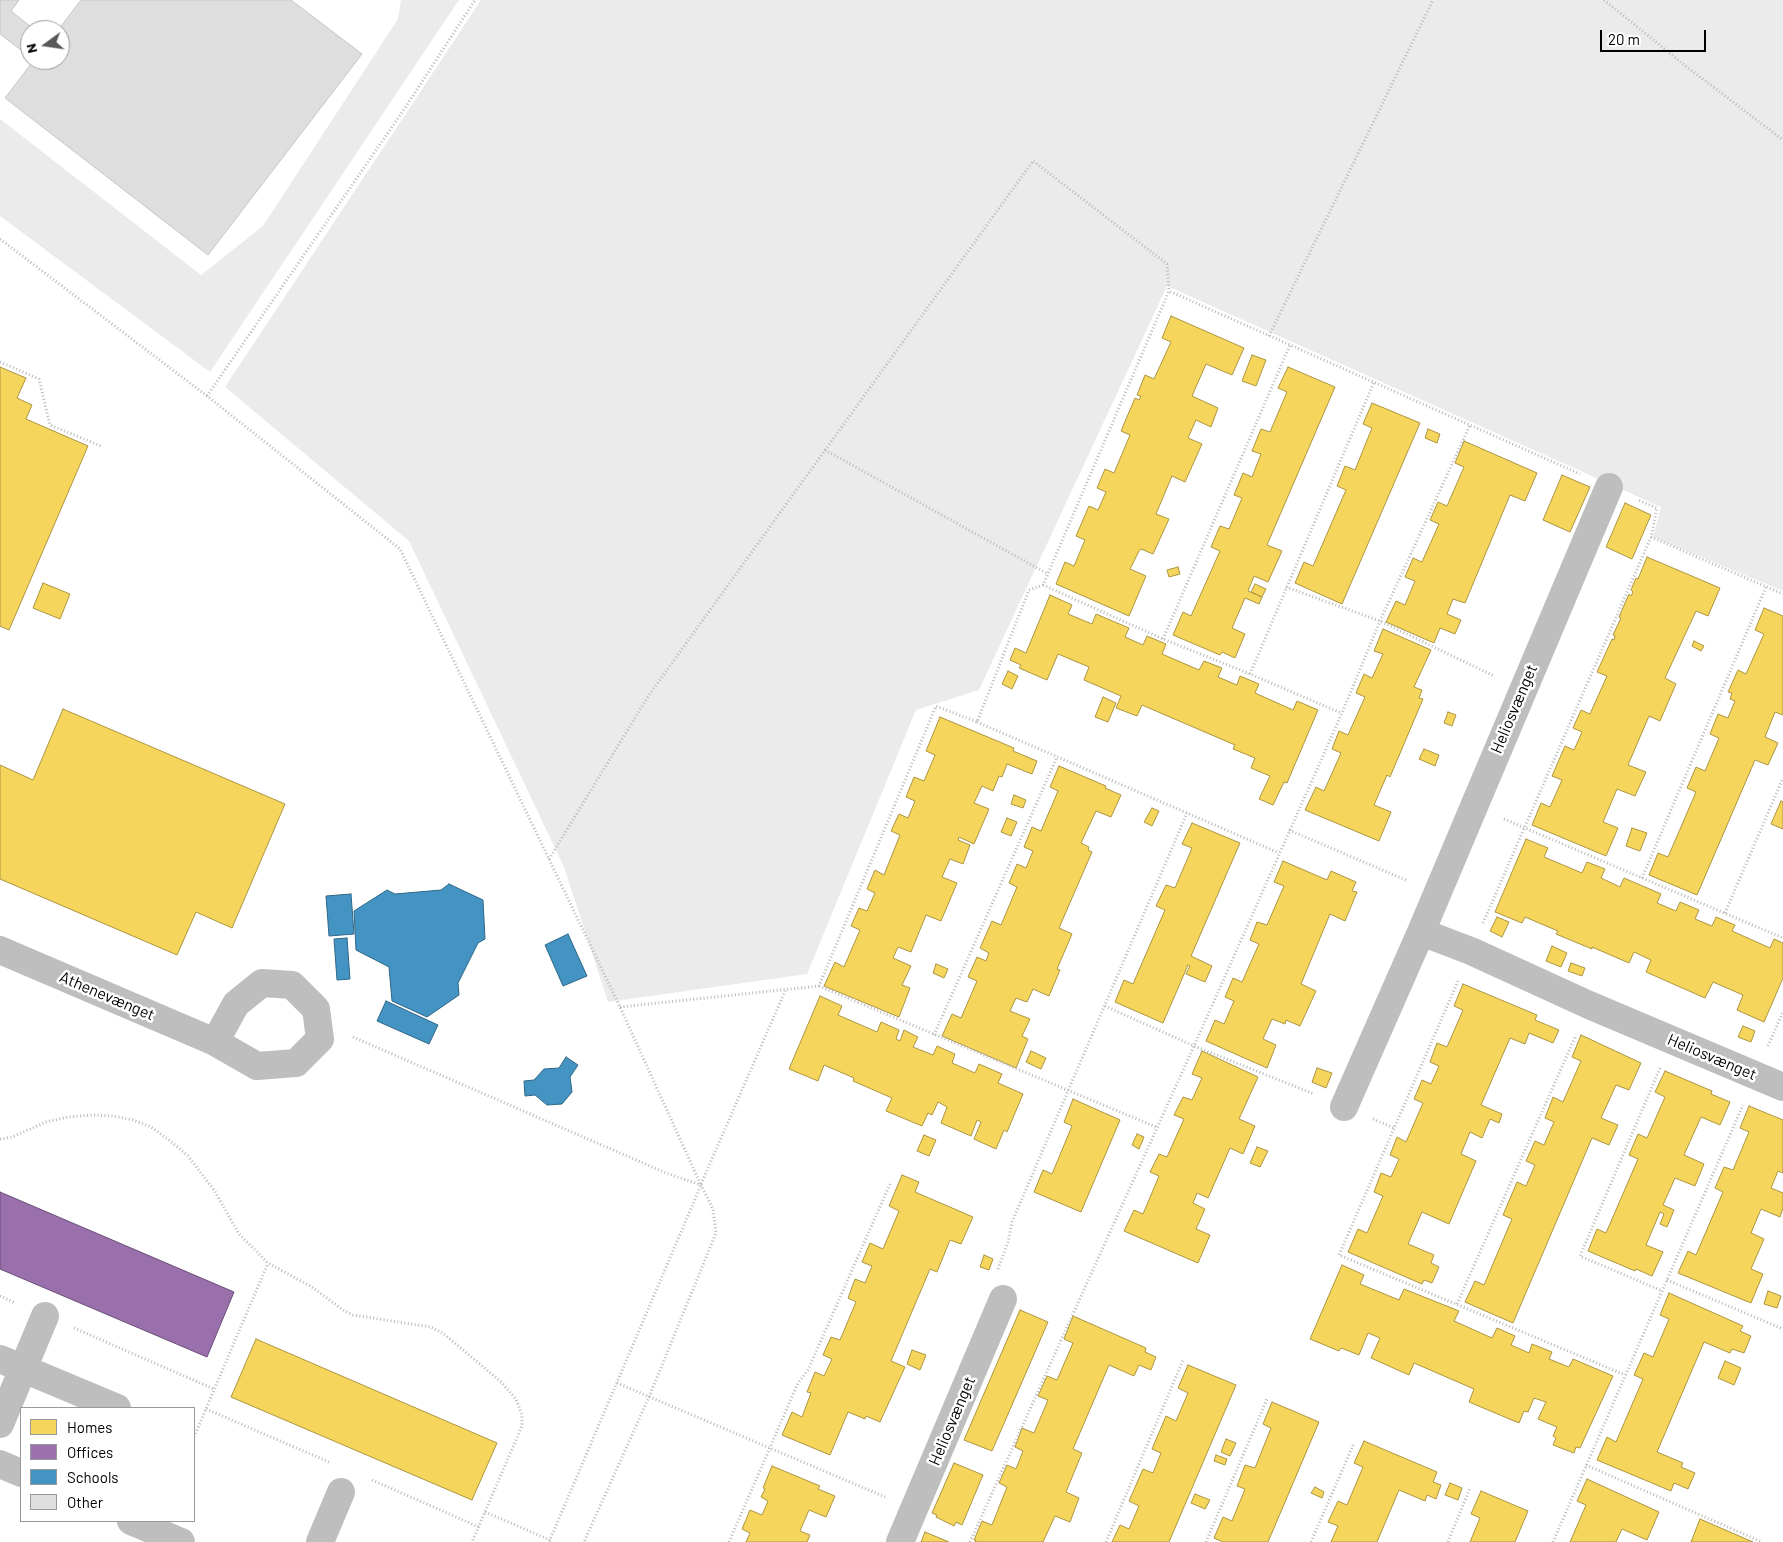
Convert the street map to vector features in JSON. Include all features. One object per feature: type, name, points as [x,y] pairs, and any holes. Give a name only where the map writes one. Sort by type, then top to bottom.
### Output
[{"type":"street","name":"Heliosvænget","points":[[1344,1107],[1421,932],[1609,487]]},
{"type":"street","name":"Heliosvænget","points":[[1421,932],[1783,1086]]},
{"type":"street","name":"Athenevænget","points":[[0,950],[214,1042],[257,1066],[296,1063],[320,1039],[319,1030]]},
{"type":"street","points":[[214,1042],[236,1004],[262,983],[292,985],[316,1009],[319,1030]]},
{"type":"street","name":"Heliosvænget","points":[[900,1542],[1003,1299]]},
{"type":"street","points":[[0,1424],[12,1364],[45,1316]]},
{"type":"street","points":[[12,1364],[115,1407]]},
{"type":"street","points":[[0,1464],[20,1473]]},
{"type":"street","points":[[320,1542],[341,1492]]},
{"type":"street","points":[[133,1522],[181,1542]]},
{"type":"path","points":[[207,396],[405,108],[475,0]]},
{"type":"path","points":[[1270,336],[1433,0]]},
{"type":"path","points":[[1604,0],[1687,67],[1783,140]]},
{"type":"path","points":[[549,860],[648,695],[1034,161],[1167,264],[1169,291],[1043,585]]},
{"type":"path","points":[[0,239],[207,396],[400,549],[620,1007],[713,1209],[716,1233],[649,1397],[584,1542]]},
{"type":"path","points":[[1169,291],[1657,508],[1651,537],[1339,1255],[1625,1375]]},
{"type":"path","points":[[1163,639],[1290,345]]},
{"type":"path","points":[[0,362],[39,379],[50,425],[101,446]]},
{"type":"path","points":[[1250,674],[1374,382]]},
{"type":"path","points":[[970,1542],[1194,1046],[1342,713],[1380,621],[1470,425]]},
{"type":"path","points":[[825,450],[1048,574]]},
{"type":"path","points":[[1651,537],[1783,594]]},
{"type":"path","points":[[977,722],[1029,590],[1043,585],[1163,639],[1342,713]]},
{"type":"path","points":[[1642,878],[1766,586]]},
{"type":"path","points":[[1286,587],[1380,621],[1522,690]]},
{"type":"path","points":[[819,986],[936,706],[1279,853]]},
{"type":"path","points":[[934,1035],[1056,756]]},
{"type":"path","points":[[1725,913],[1783,778]]},
{"type":"path","points":[[1473,806],[1783,938]]},
{"type":"path","points":[[1003,1299],[992,1285],[1008,1242],[1012,1222],[1187,813]]},
{"type":"path","points":[[1289,830],[1436,894]]},
{"type":"path","points":[[620,1007],[819,986],[1156,1127]]},
{"type":"path","points":[[485,1512],[550,1541],[786,989]]},
{"type":"path","points":[[1457,1304],[1589,1005]]},
{"type":"path","points":[[1105,1006],[1194,1046],[1394,1128]]},
{"type":"path","points":[[1553,1542],[1783,1012]]},
{"type":"path","points":[[319,1030],[340,1031],[666,1173],[701,1185]]},
{"type":"path","points":[[1662,1291],[1580,1256],[1672,1040]]},
{"type":"path","points":[[0,1139],[12,1137],[46,1122],[68,1117],[92,1115],[133,1120],[151,1127],[188,1156],[214,1190],[239,1234],[268,1263],[318,1291],[352,1315],[415,1323],[431,1327],[444,1334],[501,1382],[516,1399],[522,1415],[522,1426],[472,1542]]},
{"type":"path","points":[[729,1542],[798,1383],[808,1370],[890,1184]]},
{"type":"path","points":[[195,1435],[268,1263]]},
{"type":"path","points":[[1667,1280],[1783,1329]]},
{"type":"path","points":[[0,1296],[214,1389]]},
{"type":"path","points":[[1106,1542],[1183,1360]]},
{"type":"path","points":[[617,1383],[914,1509]]},
{"type":"path","points":[[1206,1542],[1267,1399]]},
{"type":"path","points":[[1311,1542],[1354,1443]]},
{"type":"path","points":[[1586,1466],[1762,1542]]},
{"type":"path","points":[[1448,1542],[1470,1488]]},
{"type":"shaded area","points":[[401,0],[459,0],[210,372],[0,216],[0,119],[201,275],[263,226],[398,19]]},
{"type":"shaded area","points":[[481,0],[1783,0],[1783,591],[1653,537],[1661,507],[1167,286],[979,690],[916,710],[807,974],[608,1002],[564,867],[409,541],[225,387]]},
{"type":"building: Homes","points":[[1171,316],[1244,348],[1232,375],[1206,364],[1192,396],[1218,408],[1211,427],[1196,420],[1188,438],[1202,444],[1185,482],[1172,476],[1156,514],[1169,519],[1153,554],[1141,549],[1130,569],[1146,576],[1129,616],[1056,584],[1065,562],[1074,566],[1085,540],[1076,536],[1089,506],[1098,510],[1106,492],[1097,488],[1105,469],[1114,473],[1130,435],[1121,431],[1135,398],[1139,400],[1141,396],[1137,395],[1145,375],[1154,379],[1171,342],[1162,338]]},
{"type":"building: Homes","points":[[1252,355],[1266,360],[1256,386],[1242,381]]},
{"type":"building: Homes","points":[[0,367],[26,378],[17,398],[32,405],[26,419],[88,446],[9,630],[0,626]]},
{"type":"building: Homes","points":[[1288,367],[1335,387],[1267,545],[1282,551],[1268,582],[1254,576],[1248,591],[1262,597],[1259,604],[1245,598],[1232,628],[1245,634],[1235,658],[1222,652],[1220,655],[1173,635],[1183,612],[1191,616],[1220,551],[1211,547],[1220,526],[1229,529],[1242,498],[1234,495],[1243,473],[1252,477],[1261,454],[1252,451],[1261,429],[1270,432],[1287,392],[1278,388]]},
{"type":"building: Homes","points":[[1372,403],[1420,423],[1342,604],[1295,583],[1304,562],[1313,566],[1346,490],[1337,486],[1345,466],[1355,470],[1372,428],[1363,424]]},
{"type":"building: Homes","points":[[1428,429],[1440,434],[1437,443],[1425,438]]},
{"type":"building: Homes","points":[[1464,441],[1537,473],[1525,501],[1510,495],[1465,603],[1453,599],[1447,614],[1461,620],[1455,634],[1440,628],[1434,643],[1386,622],[1396,601],[1405,605],[1415,581],[1405,577],[1413,558],[1422,562],[1439,524],[1430,520],[1438,502],[1447,506],[1464,467],[1455,463]]},
{"type":"building: Homes","points":[[1562,475],[1590,487],[1570,532],[1543,520]]},
{"type":"building: Homes","points":[[1625,503],[1651,515],[1632,559],[1606,547]]},
{"type":"building: Homes","points":[[1647,557],[1720,588],[1708,616],[1696,611],[1665,678],[1676,684],[1660,721],[1649,716],[1628,765],[1646,772],[1635,796],[1617,789],[1603,822],[1618,828],[1606,856],[1532,825],[1541,803],[1550,807],[1562,780],[1552,776],[1565,746],[1574,750],[1582,732],[1573,728],[1581,710],[1590,714],[1607,676],[1597,672],[1612,639],[1614,640],[1615,636],[1613,635],[1621,618],[1619,617],[1629,594],[1631,596],[1633,592],[1631,590]]},
{"type":"building: Homes","points":[[1178,567],[1180,574],[1169,577],[1167,570]]},
{"type":"building: Homes","points":[[43,583],[70,594],[60,619],[33,608]]},
{"type":"building: Homes","points":[[1255,584],[1266,589],[1262,597],[1251,592]]},
{"type":"building: Homes","points":[[1050,595],[1072,605],[1068,614],[1092,624],[1096,614],[1129,628],[1125,637],[1143,645],[1147,636],[1166,644],[1162,654],[1199,670],[1204,661],[1222,668],[1218,677],[1237,685],[1240,676],[1259,684],[1255,693],[1293,710],[1297,701],[1318,710],[1287,783],[1284,782],[1273,805],[1259,799],[1270,776],[1251,768],[1255,758],[1233,749],[1235,745],[1142,705],[1137,716],[1116,708],[1121,696],[1084,680],[1089,667],[1058,654],[1047,680],[1019,668],[1021,665],[1010,660],[1015,648],[1026,653]]},
{"type":"building: Homes","points":[[1764,608],[1783,616],[1783,715],[1775,712],[1765,737],[1778,743],[1768,765],[1755,760],[1697,895],[1649,875],[1658,853],[1668,857],[1696,792],[1687,788],[1696,767],[1705,771],[1719,738],[1710,734],[1718,714],[1728,718],[1735,701],[1730,699],[1732,693],[1728,692],[1738,670],[1746,674],[1764,634],[1755,630]]},
{"type":"building: Homes","points":[[1383,629],[1431,650],[1414,687],[1422,690],[1419,698],[1423,699],[1390,777],[1387,775],[1374,805],[1391,812],[1379,841],[1305,810],[1316,787],[1324,791],[1341,753],[1332,749],[1339,731],[1348,735],[1365,697],[1356,693],[1364,674],[1372,678],[1383,654],[1374,651]]},
{"type":"building: Homes","points":[[1694,641],[1704,646],[1701,651],[1692,646]]},
{"type":"building: Homes","points":[[1008,671],[1018,676],[1012,689],[1002,684]]},
{"type":"building: Homes","points":[[1103,697],[1116,703],[1108,722],[1095,717]]},
{"type":"building: Homes","points":[[63,709],[285,804],[232,928],[196,912],[177,955],[0,879],[0,765],[33,780]]},
{"type":"building: Homes","points":[[1448,712],[1456,715],[1452,726],[1444,723]]},
{"type":"building: Homes","points":[[940,717],[1014,748],[1013,751],[1037,761],[1032,774],[1007,764],[1002,777],[999,776],[993,791],[982,786],[974,803],[989,809],[974,844],[959,837],[958,840],[970,845],[963,864],[950,859],[942,877],[957,883],[941,921],[926,915],[911,952],[898,947],[893,958],[911,966],[902,985],[910,988],[899,1017],[824,986],[835,962],[844,967],[860,930],[851,926],[859,908],[867,911],[875,893],[867,889],[875,870],[884,875],[900,835],[891,831],[899,814],[908,818],[915,801],[906,797],[914,777],[924,781],[935,755],[926,751]]},
{"type":"building: Homes","points":[[1424,749],[1439,755],[1435,766],[1419,759]]},
{"type":"building: Homes","points":[[1059,766],[1106,786],[1105,788],[1121,795],[1111,817],[1096,811],[1081,843],[1089,847],[1088,850],[1092,852],[1059,928],[1072,934],[1057,969],[1060,970],[1049,996],[1033,989],[1027,1002],[1016,998],[1010,1011],[1030,1019],[1022,1036],[1028,1039],[1016,1068],[942,1036],[952,1014],[961,1018],[977,981],[968,977],[977,957],[986,961],[989,953],[980,948],[992,921],[1001,925],[1017,887],[1009,883],[1017,864],[1026,868],[1033,851],[1024,847],[1032,827],[1041,831],[1058,791],[1050,787]]},
{"type":"building: Homes","points":[[1014,795],[1026,800],[1023,808],[1011,804]]},
{"type":"building: Homes","points":[[1781,801],[1783,802],[1783,829],[1771,824]]},
{"type":"building: Homes","points":[[1152,808],[1159,811],[1152,826],[1144,822]]},
{"type":"building: Homes","points":[[1007,818],[1017,822],[1011,836],[1001,832]]},
{"type":"building: Homes","points":[[1192,823],[1240,843],[1191,956],[1212,966],[1205,982],[1186,974],[1190,966],[1188,965],[1163,1023],[1115,1002],[1124,980],[1133,984],[1165,910],[1156,906],[1166,885],[1175,888],[1192,848],[1182,844]]},
{"type":"building: Homes","points":[[1632,828],[1647,833],[1640,851],[1626,846]]},
{"type":"building: Homes","points":[[1526,839],[1548,848],[1544,857],[1582,873],[1587,862],[1605,869],[1601,878],[1620,887],[1624,878],[1661,894],[1657,903],[1676,911],[1680,902],[1699,910],[1695,919],[1712,926],[1716,917],[1735,925],[1732,931],[1770,948],[1774,939],[1783,943],[1783,978],[1764,1022],[1737,1010],[1743,995],[1713,982],[1705,998],[1646,972],[1651,960],[1634,952],[1629,963],[1556,934],[1558,931],[1525,917],[1522,923],[1495,912]]},
{"type":"building: Homes","points":[[1283,861],[1327,880],[1331,871],[1356,882],[1352,891],[1357,892],[1345,921],[1330,914],[1301,984],[1316,991],[1300,1026],[1286,1020],[1285,1024],[1272,1019],[1263,1039],[1276,1045],[1267,1068],[1206,1041],[1215,1020],[1224,1024],[1234,1001],[1225,997],[1233,978],[1242,982],[1259,944],[1250,940],[1257,922],[1267,925],[1284,886],[1274,882]]},
{"type":"building: Homes","points":[[1497,917],[1509,922],[1502,937],[1490,931]]},
{"type":"building: Homes","points":[[1552,946],[1567,953],[1561,967],[1546,961]]},
{"type":"building: Homes","points":[[1571,963],[1585,968],[1582,976],[1568,971]]},
{"type":"building: Homes","points":[[936,964],[948,969],[944,978],[933,973]]},
{"type":"building: Homes","points":[[1463,984],[1537,1015],[1535,1020],[1559,1030],[1553,1043],[1529,1033],[1525,1044],[1510,1038],[1481,1105],[1502,1114],[1499,1123],[1490,1119],[1482,1138],[1470,1132],[1461,1154],[1476,1161],[1449,1224],[1422,1212],[1408,1244],[1434,1255],[1431,1263],[1439,1267],[1432,1283],[1424,1280],[1422,1284],[1348,1252],[1358,1229],[1367,1233],[1383,1196],[1374,1192],[1381,1173],[1391,1177],[1399,1159],[1390,1155],[1397,1137],[1406,1142],[1423,1103],[1414,1099],[1422,1080],[1431,1084],[1439,1066],[1430,1062],[1437,1043],[1447,1047],[1463,1010],[1454,1006]]},
{"type":"building: Homes","points":[[820,996],[842,1006],[838,1015],[877,1032],[881,1022],[899,1030],[896,1039],[900,1041],[904,1030],[918,1037],[913,1047],[933,1055],[937,1046],[955,1054],[952,1063],[975,1073],[979,1064],[1002,1074],[998,1083],[1023,1094],[1007,1132],[1004,1130],[996,1149],[974,1139],[981,1122],[977,1120],[971,1136],[941,1123],[947,1107],[938,1102],[932,1115],[928,1113],[922,1126],[886,1111],[892,1098],[853,1081],[854,1078],[824,1065],[818,1081],[789,1069]]},
{"type":"building: Homes","points":[[1743,1026],[1755,1031],[1751,1042],[1738,1037]]},
{"type":"building: Homes","points":[[1581,1035],[1641,1063],[1629,1090],[1616,1085],[1601,1118],[1618,1125],[1609,1145],[1592,1138],[1513,1323],[1465,1302],[1475,1281],[1484,1285],[1512,1219],[1503,1215],[1517,1182],[1526,1186],[1535,1165],[1526,1161],[1535,1141],[1544,1145],[1554,1122],[1545,1118],[1553,1097],[1563,1102],[1581,1061],[1572,1057]]},
{"type":"building: Homes","points":[[1031,1051],[1046,1058],[1041,1069],[1026,1062]]},
{"type":"building: Homes","points":[[1202,1051],[1258,1077],[1239,1119],[1255,1126],[1243,1154],[1230,1148],[1208,1198],[1197,1193],[1193,1203],[1205,1209],[1196,1229],[1210,1235],[1198,1263],[1124,1231],[1134,1210],[1143,1214],[1159,1176],[1150,1172],[1159,1154],[1167,1157],[1184,1119],[1174,1115],[1183,1097],[1192,1100],[1202,1078],[1192,1074]]},
{"type":"building: Homes","points":[[1317,1068],[1332,1073],[1326,1088],[1312,1082]]},
{"type":"building: Homes","points":[[1665,1071],[1712,1091],[1711,1094],[1730,1102],[1720,1125],[1701,1117],[1684,1155],[1704,1164],[1695,1186],[1675,1178],[1663,1205],[1674,1210],[1667,1227],[1660,1224],[1664,1214],[1660,1212],[1646,1245],[1663,1252],[1652,1276],[1636,1269],[1635,1271],[1588,1251],[1597,1229],[1606,1233],[1638,1159],[1629,1155],[1638,1134],[1647,1138],[1665,1097],[1655,1092]]},
{"type":"building: Homes","points":[[1073,1099],[1120,1120],[1081,1212],[1034,1192],[1043,1170],[1052,1174],[1072,1126],[1064,1122]]},
{"type":"building: Homes","points":[[1749,1106],[1783,1120],[1783,1173],[1778,1171],[1771,1188],[1783,1193],[1783,1208],[1780,1217],[1761,1209],[1751,1233],[1764,1239],[1751,1269],[1763,1274],[1751,1303],[1678,1273],[1688,1251],[1696,1255],[1723,1192],[1715,1188],[1724,1167],[1733,1170],[1749,1132],[1740,1128]]},
{"type":"building: Homes","points":[[1137,1134],[1144,1137],[1139,1149],[1132,1145]]},
{"type":"building: Homes","points":[[924,1135],[936,1140],[929,1156],[917,1151]]},
{"type":"building: Homes","points":[[1257,1147],[1268,1151],[1260,1167],[1250,1163]]},
{"type":"building: Homes","points":[[902,1175],[919,1182],[915,1192],[973,1217],[961,1244],[950,1240],[937,1272],[930,1269],[891,1361],[905,1367],[880,1422],[866,1416],[865,1419],[848,1412],[830,1455],[782,1435],[792,1412],[802,1417],[811,1393],[807,1392],[815,1372],[824,1376],[832,1359],[823,1355],[831,1337],[840,1340],[856,1302],[848,1298],[855,1279],[865,1283],[872,1266],[862,1262],[870,1243],[883,1249],[899,1211],[889,1206]]},
{"type":"building: Homes","points":[[984,1255],[993,1259],[989,1270],[980,1267]]},
{"type":"building: Homes","points":[[1342,1265],[1364,1275],[1360,1284],[1399,1300],[1404,1289],[1459,1311],[1454,1321],[1492,1338],[1497,1328],[1515,1336],[1511,1345],[1529,1353],[1532,1344],[1552,1352],[1549,1359],[1569,1367],[1573,1359],[1613,1376],[1580,1448],[1576,1447],[1574,1453],[1553,1445],[1556,1438],[1553,1436],[1557,1427],[1538,1419],[1546,1402],[1534,1398],[1528,1412],[1524,1411],[1519,1423],[1469,1402],[1474,1389],[1414,1363],[1409,1375],[1371,1358],[1380,1338],[1368,1333],[1359,1355],[1341,1348],[1339,1351],[1310,1339]]},
{"type":"building: Homes","points":[[1768,1291],[1781,1296],[1777,1308],[1764,1304]]},
{"type":"building: Homes","points":[[1669,1293],[1743,1326],[1740,1331],[1751,1336],[1744,1353],[1732,1349],[1730,1353],[1704,1342],[1657,1452],[1683,1463],[1681,1467],[1695,1473],[1688,1489],[1674,1483],[1671,1491],[1597,1460],[1607,1437],[1616,1442],[1643,1379],[1634,1375],[1644,1353],[1653,1357],[1669,1319],[1660,1315]]},
{"type":"building: Homes","points":[[1020,1310],[1048,1322],[992,1451],[964,1440]]},
{"type":"building: Homes","points":[[1073,1316],[1146,1348],[1145,1352],[1156,1357],[1151,1370],[1139,1365],[1134,1376],[1109,1365],[1073,1449],[1082,1453],[1066,1492],[1079,1498],[1070,1522],[1055,1516],[1043,1542],[975,1542],[976,1540],[974,1540],[982,1521],[992,1525],[1007,1487],[999,1483],[1007,1465],[1016,1469],[1023,1451],[1015,1447],[1022,1428],[1034,1433],[1048,1400],[1038,1396],[1047,1376],[1057,1380],[1073,1343],[1064,1339]]},
{"type":"building: Homes","points":[[256,1339],[497,1443],[472,1500],[231,1397]]},
{"type":"building: Homes","points":[[912,1350],[926,1355],[920,1370],[907,1364]]},
{"type":"building: Homes","points":[[1725,1361],[1741,1368],[1734,1385],[1718,1378]]},
{"type":"building: Homes","points":[[1188,1365],[1236,1385],[1169,1542],[1112,1542],[1120,1525],[1129,1529],[1139,1506],[1129,1501],[1143,1469],[1153,1473],[1161,1453],[1152,1449],[1166,1416],[1176,1421],[1188,1393],[1178,1388]]},
{"type":"building: Homes","points":[[1272,1402],[1319,1422],[1268,1542],[1223,1542],[1214,1538],[1223,1517],[1232,1521],[1245,1489],[1237,1486],[1245,1465],[1255,1468],[1271,1428],[1263,1424]]},
{"type":"building: Homes","points":[[1226,1439],[1236,1443],[1230,1456],[1221,1452]]},
{"type":"building: Homes","points":[[1364,1441],[1437,1472],[1433,1482],[1441,1485],[1436,1499],[1427,1495],[1425,1501],[1399,1490],[1377,1542],[1331,1542],[1338,1526],[1328,1522],[1338,1501],[1347,1505],[1363,1467],[1354,1463]]},
{"type":"building: Homes","points":[[1216,1455],[1227,1459],[1225,1465],[1214,1461]]},
{"type":"building: Homes","points":[[954,1463],[983,1475],[962,1525],[956,1522],[954,1526],[932,1513]]},
{"type":"building: Homes","points":[[772,1466],[820,1486],[818,1489],[835,1496],[826,1517],[809,1510],[800,1531],[810,1535],[807,1542],[746,1542],[750,1533],[742,1529],[750,1510],[762,1515],[768,1501],[761,1497]]},
{"type":"building: Homes","points":[[1587,1479],[1659,1512],[1647,1540],[1622,1529],[1616,1542],[1570,1542],[1586,1505],[1577,1501]]},
{"type":"building: Homes","points":[[1450,1483],[1462,1488],[1458,1500],[1445,1495]]},
{"type":"building: Homes","points":[[1315,1487],[1324,1492],[1322,1498],[1311,1493]]},
{"type":"building: Homes","points":[[1481,1491],[1528,1511],[1515,1542],[1470,1542],[1480,1518],[1471,1514]]},
{"type":"building: Homes","points":[[1195,1494],[1210,1500],[1205,1509],[1191,1503]]},
{"type":"building: Homes","points":[[1700,1519],[1753,1542],[1691,1542]]},
{"type":"building: Homes","points":[[925,1532],[949,1542],[921,1542]]},
{"type":"building: Offices","points":[[0,1192],[234,1292],[207,1357],[0,1269]]},
{"type":"building: Schools","points":[[449,884],[483,900],[485,939],[478,943],[458,983],[459,995],[427,1017],[392,1001],[389,967],[356,950],[354,911],[387,890],[395,894],[441,890]]},
{"type":"building: Schools","points":[[351,894],[354,934],[329,936],[326,896]]},
{"type":"building: Schools","points":[[568,934],[587,976],[563,986],[545,945]]},
{"type":"building: Schools","points":[[347,938],[350,979],[337,980],[334,939]]},
{"type":"building: Schools","points":[[386,1001],[438,1025],[429,1044],[377,1021]]},
{"type":"building: Schools","points":[[566,1057],[578,1065],[570,1077],[572,1092],[562,1104],[547,1105],[535,1095],[525,1096],[524,1081],[534,1080],[544,1069],[559,1068]]},
{"type":"building: Other","points":[[0,0],[19,0],[11,11],[22,20],[20,20],[20,49],[0,34]]},
{"type":"building: Other","points":[[81,0],[291,0],[362,54],[208,255],[5,98],[26,70],[70,70],[70,20],[66,20]]}]
